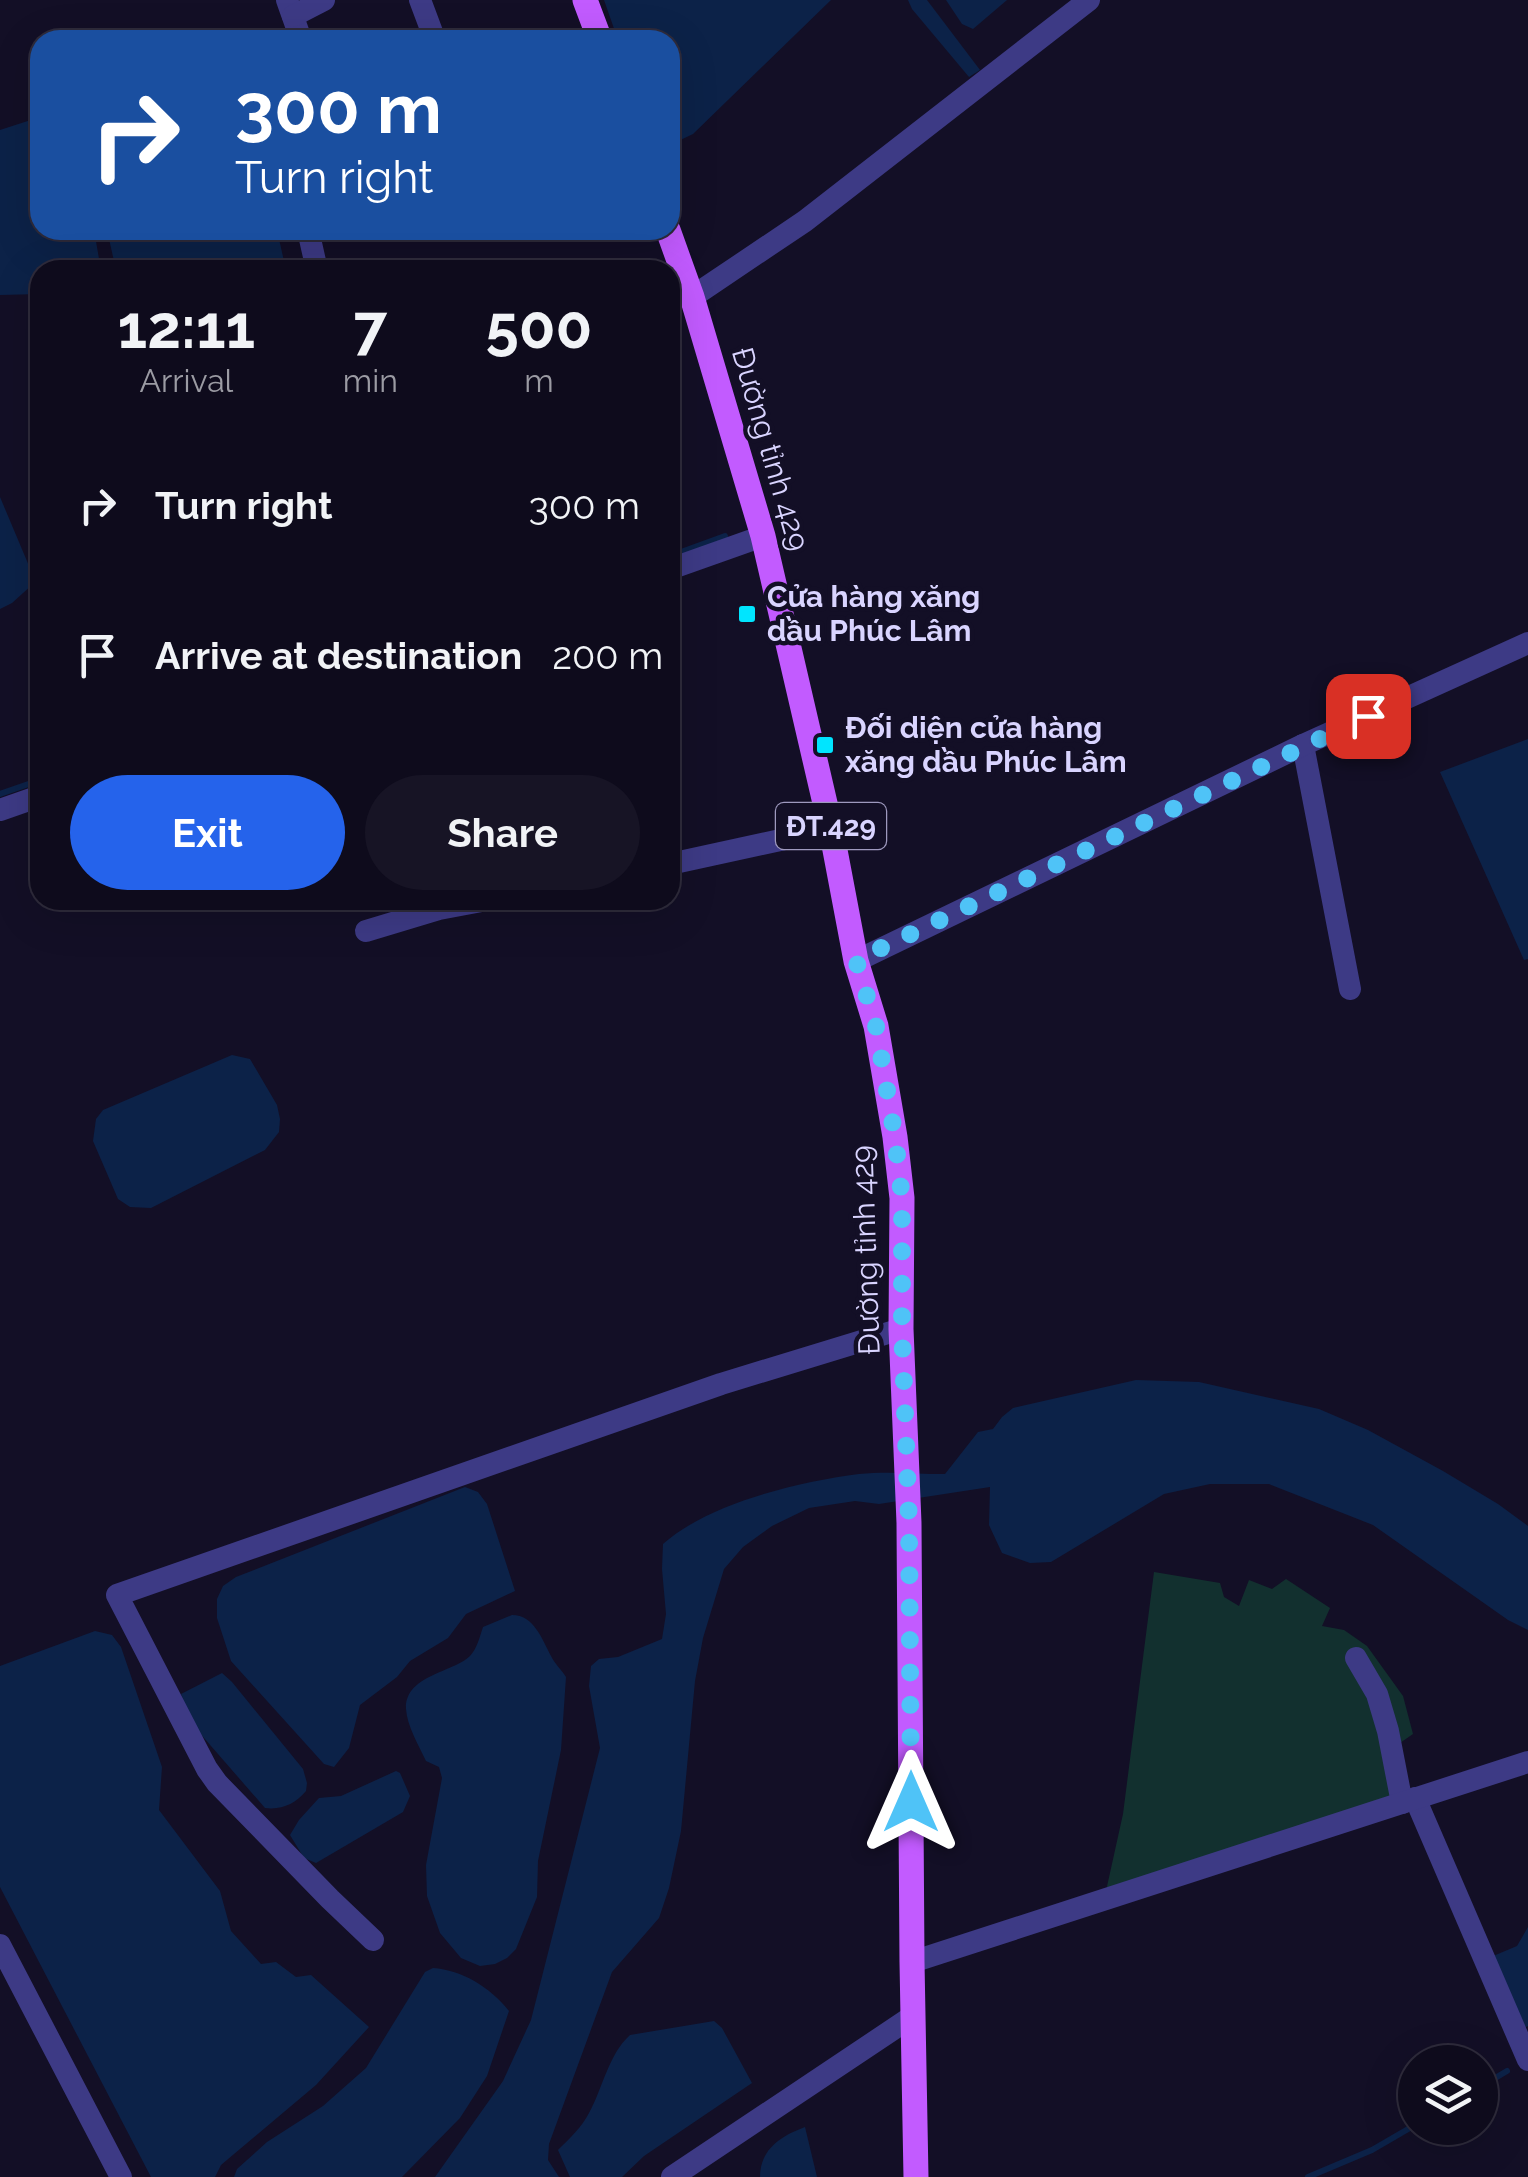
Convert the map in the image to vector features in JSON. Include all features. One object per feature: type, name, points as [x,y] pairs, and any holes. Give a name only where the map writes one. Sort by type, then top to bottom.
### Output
[{"type":"main road","points":[[586,0],[596,30]]},
{"type":"main road","name":"Đường tỉnh 429","points":[[680,264],[763,536],[831,829],[856,960],[876,1026],[900,1183],[909,1523],[916,2177]]},
{"type":"street","points":[[292,19],[324,0]]},
{"type":"street","points":[[420,0],[430,30]]},
{"type":"street","points":[[692,297],[805,221],[1088,0]]},
{"type":"street","points":[[680,565],[763,536]]},
{"type":"street","points":[[856,960],[1303,745],[1528,642]]},
{"type":"street","points":[[1303,745],[1350,989]]},
{"type":"street","points":[[0,810],[30,800]]},
{"type":"street","points":[[680,862],[831,829]]},
{"type":"street","points":[[366,931],[437,910]]},
{"type":"street","points":[[372,1940],[216,1783],[117,1595],[721,1384],[902,1329]]},
{"type":"street","points":[[1356,1658],[1376,1694],[1408,1800],[1528,2060]]},
{"type":"street","points":[[912,1962],[1528,1762]]},
{"type":"street","points":[[0,1945],[122,2177]]},
{"type":"street","points":[[672,2177],[913,2016]]},
{"type":"green space","points":[[1154,1572],[1220,1583],[1224,1597],[1239,1606],[1249,1580],[1272,1589],[1286,1579],[1330,1608],[1322,1626],[1344,1630],[1367,1646],[1403,1696],[1413,1734],[1384,1754],[1404,1793],[1106,1891],[1123,1814]]},
{"type":"water","points":[[604,0],[831,0],[693,134],[680,140],[680,30],[614,30]]},
{"type":"water","points":[[908,0],[927,0],[980,70],[969,77]]},
{"type":"water","points":[[946,0],[1007,0],[973,29],[962,24]]},
{"type":"water","points":[[30,120],[30,240],[96,240],[99,260],[30,260],[30,294],[0,295],[0,130]]},
{"type":"water","points":[[109,240],[279,240],[284,260],[114,260]]},
{"type":"water","points":[[0,497],[30,568],[30,587],[0,609]]},
{"type":"water","points":[[1528,739],[1528,959],[1524,960],[1440,772]]},
{"type":"water","points":[[232,1055],[250,1059],[277,1105],[279,1132],[265,1150],[151,1208],[130,1207],[118,1199],[93,1141],[96,1119],[103,1110]]},
{"type":"water","points":[[1136,1380],[1199,1382],[1319,1409],[1368,1430],[1498,1504],[1528,1526],[1528,1630],[1373,1525],[1269,1484],[1210,1484],[1164,1494],[1051,1562],[1030,1563],[1002,1553],[989,1525],[990,1487],[879,1504],[855,1501],[809,1508],[772,1526],[743,1547],[724,1569],[703,1638],[695,1681],[681,1831],[669,1888],[659,1918],[612,1972],[549,2144],[548,2160],[559,2177],[435,2177],[503,2081],[531,2020],[600,1748],[589,1686],[591,1666],[599,1659],[618,1657],[662,1639],[666,1614],[663,1544],[704,1517],[782,1489],[859,1474],[945,1474],[978,1432],[993,1429],[1013,1408]]},
{"type":"water","points":[[465,1487],[478,1492],[487,1504],[515,1591],[466,1614],[448,1638],[410,1661],[397,1677],[360,1705],[349,1748],[334,1767],[324,1764],[231,1661],[217,1618],[217,1599],[223,1586],[236,1577]]},
{"type":"water","points":[[512,1615],[532,1623],[566,1677],[561,1750],[538,1861],[537,1897],[516,1949],[495,1964],[480,1966],[461,1958],[440,1933],[427,1896],[426,1865],[442,1778],[439,1767],[426,1761],[406,1709],[413,1689],[470,1656],[483,1627]]},
{"type":"water","points":[[95,1631],[112,1635],[121,1647],[162,1767],[159,1810],[220,1891],[231,1931],[261,1964],[276,1962],[296,1977],[311,1975],[369,2027],[316,2085],[221,2165],[215,2177],[151,2177],[0,1887],[0,1666]]},
{"type":"water","points":[[222,1673],[303,1769],[306,1791],[293,1803],[265,1808],[191,1723],[181,1694]]},
{"type":"water","points":[[396,1771],[410,1796],[403,1812],[316,1863],[304,1858],[290,1835],[319,1798],[341,1796]]},
{"type":"water","points":[[1528,1927],[1528,2026],[1518,2031],[1486,1959],[1517,1946]]},
{"type":"water","points":[[433,1968],[475,1981],[509,2011],[487,2076],[460,2118],[402,2177],[234,2177],[237,2169],[267,2142],[323,2106],[366,2068],[425,1972]]},
{"type":"water","points":[[714,2021],[722,2028],[752,2083],[644,2156],[622,2177],[570,2177],[558,2150],[586,2118],[622,2043],[630,2035]]},
{"type":"water","points":[[805,2127],[817,2177],[760,2177],[768,2151]]},
{"type":"waterway","points":[[680,552],[725,536]]},
{"type":"waterway","points":[[0,794],[30,784]]},
{"type":"waterway","points":[[1498,2076],[1507,2071]]},
{"type":"waterway","points":[[1308,2177],[1398,2135]]},
{"type":"place","name":"Cửa hàng xăng dầu Phúc Lâm","points":[[747,614]]},
{"type":"place","name":"Đối diện cửa hàng xăng dầu Phúc Lâm","points":[[825,745]]},
{"type":"route","points":[[911,1802],[902,1198],[876,1026],[856,960],[1368,716]]}]
